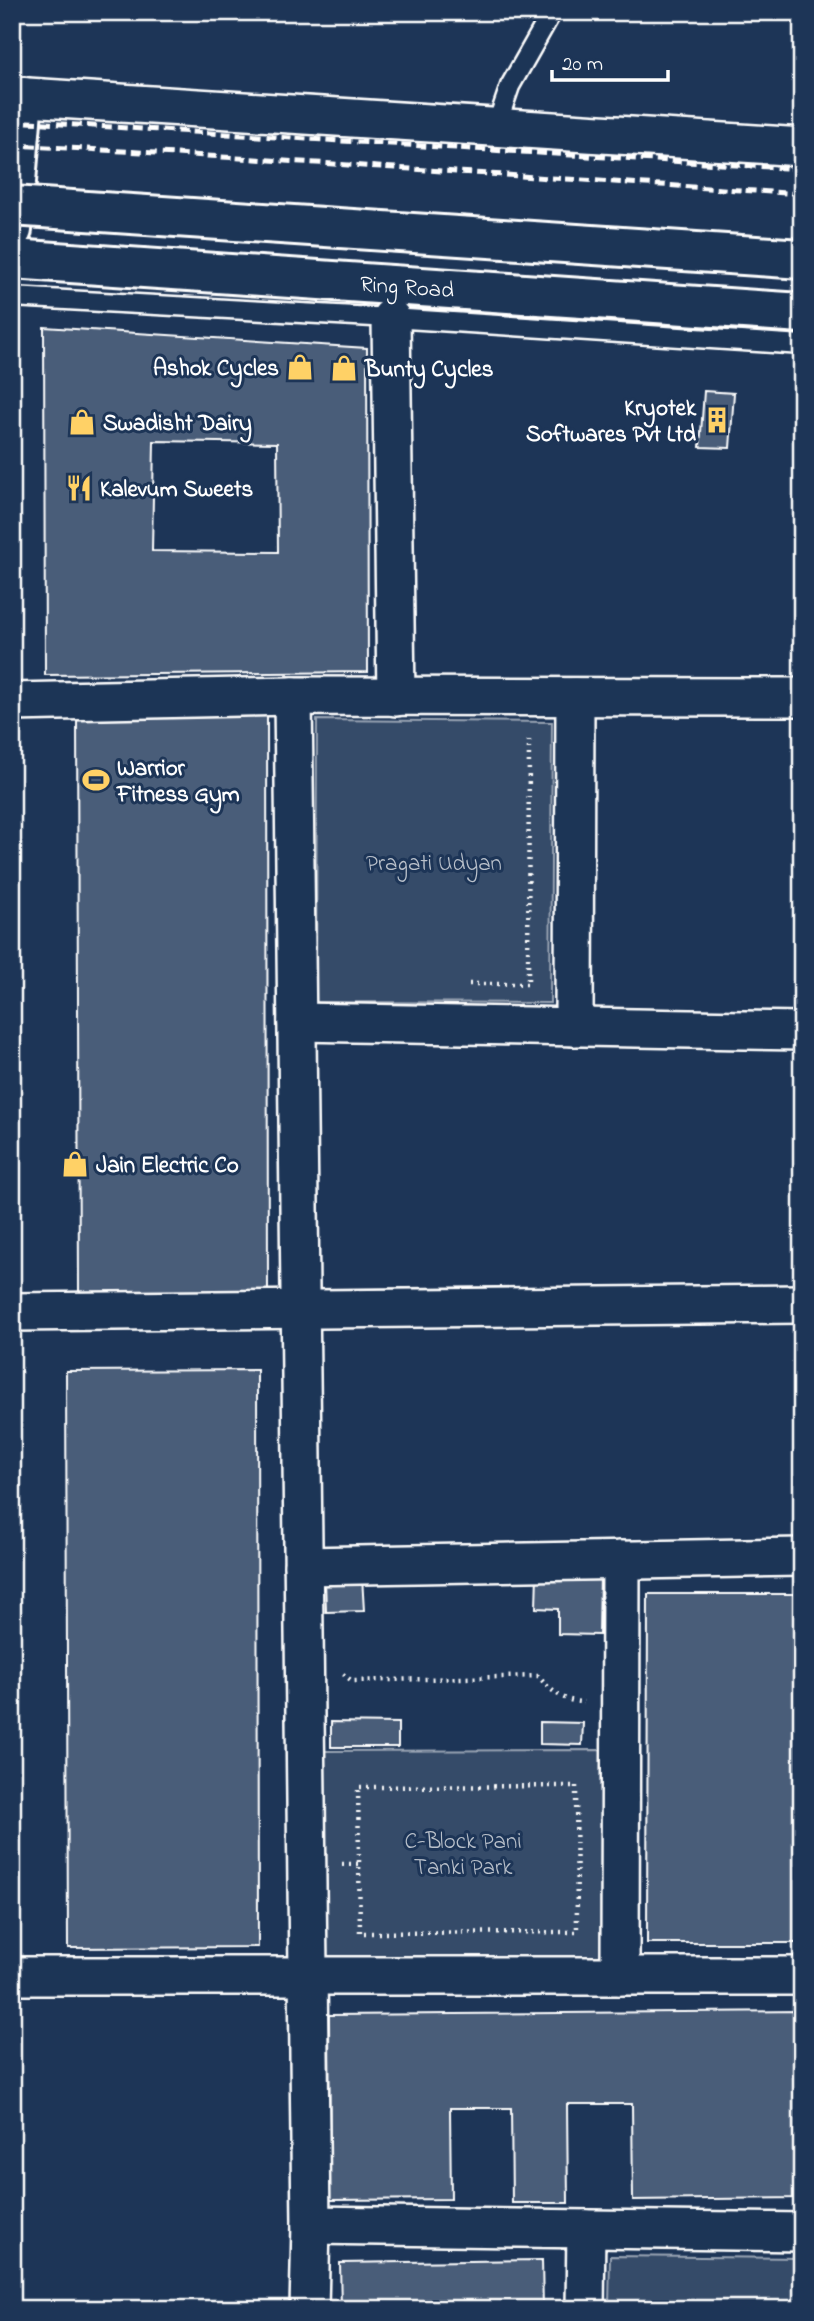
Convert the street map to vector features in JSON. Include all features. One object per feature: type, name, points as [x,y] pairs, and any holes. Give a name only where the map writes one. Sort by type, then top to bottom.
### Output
[{"type":"main road","points":[[12,230],[18,96]]},
{"type":"main road","points":[[12,206],[802,259]]},
{"type":"main road","name":"Ring Road","points":[[12,259],[802,313]]},
{"type":"street","points":[[18,96],[802,147]]},
{"type":"street","points":[[391,318],[396,697]]},
{"type":"street","points":[[293,696],[311,2225],[309,2309]]},
{"type":"street","points":[[12,702],[293,696],[802,697]]},
{"type":"street","points":[[574,1027],[575,697]]},
{"type":"street","points":[[297,1022],[802,1031]]},
{"type":"street","points":[[12,1312],[802,1304]]},
{"type":"street","points":[[303,1566],[802,1557]]},
{"type":"street","points":[[620,1976],[621,1560]]},
{"type":"street","points":[[12,1976],[802,1976]]},
{"type":"street","points":[[311,2225],[802,2232]]},
{"type":"street","points":[[585,2309],[586,2229]]},
{"type":"lane","points":[[496,127],[510,86],[552,12]]},
{"type":"lane","points":[[12,297],[802,345]]},
{"type":"path","points":[[463,984],[528,984],[529,738],[516,737]]},
{"type":"path","points":[[304,1669],[336,1668],[352,1681],[538,1676],[550,1690],[572,1702],[620,1700]]},
{"type":"path","points":[[576,1786],[577,1932],[360,1933],[358,1787],[576,1786]]},
{"type":"green space","name":"Pragati Udyan","points":[[317,720],[552,722],[550,1003],[316,1002]]},
{"type":"green space","name":"C-Block Pani Tanki Park","points":[[601,1750],[602,1956],[326,1957],[325,1751]]},
{"type":"green space","points":[[610,2256],[802,2258],[802,2309],[609,2309]]},
{"type":"building","points":[[44,327],[367,348],[368,672],[45,675]],"holes":[[[154,441],[277,443],[278,552],[152,551]]]},
{"type":"building","name":"Kryotek Softwares Pvt Ltd","points":[[704,391],[734,393],[730,448],[700,447]]},
{"type":"building","points":[[77,716],[267,716],[268,1293],[79,1293]]},
{"type":"building","points":[[257,1370],[258,1947],[68,1948],[66,1371]]},
{"type":"building","points":[[600,1572],[599,1635],[558,1634],[558,1609],[536,1608],[537,1574]]},
{"type":"building","points":[[362,1577],[364,1611],[326,1612],[325,1578]]},
{"type":"building","points":[[648,1594],[802,1594],[802,1943],[647,1943]]},
{"type":"building","points":[[331,1722],[398,1723],[398,1747],[331,1747]]},
{"type":"building","points":[[540,1722],[583,1723],[582,1745],[540,1744]]},
{"type":"building","points":[[802,2011],[802,2198],[633,2200],[632,2104],[567,2104],[568,2203],[512,2203],[511,2108],[450,2108],[451,2199],[330,2200],[329,2015]]},
{"type":"building","points":[[542,2260],[543,2309],[341,2309],[340,2263]]},
{"type":"railway","points":[[12,121],[802,169]]},
{"type":"railway","points":[[12,145],[802,194]]},
{"type":"place","name":"Ashok Cycles","points":[[300,367]]},
{"type":"place","name":"Bunty Cycles","points":[[344,368]]},
{"type":"place","name":"Kryotek Softwares Pvt Ltd","points":[[717,420]]},
{"type":"place","name":"Swadisht Dairy","points":[[82,422]]},
{"type":"place","name":"Kalevum Sweets","points":[[79,488]]},
{"type":"place","name":"Warrior Fitness Gym","points":[[96,780]]},
{"type":"place","name":"Jain Electric Co","points":[[75,1164]]}]
